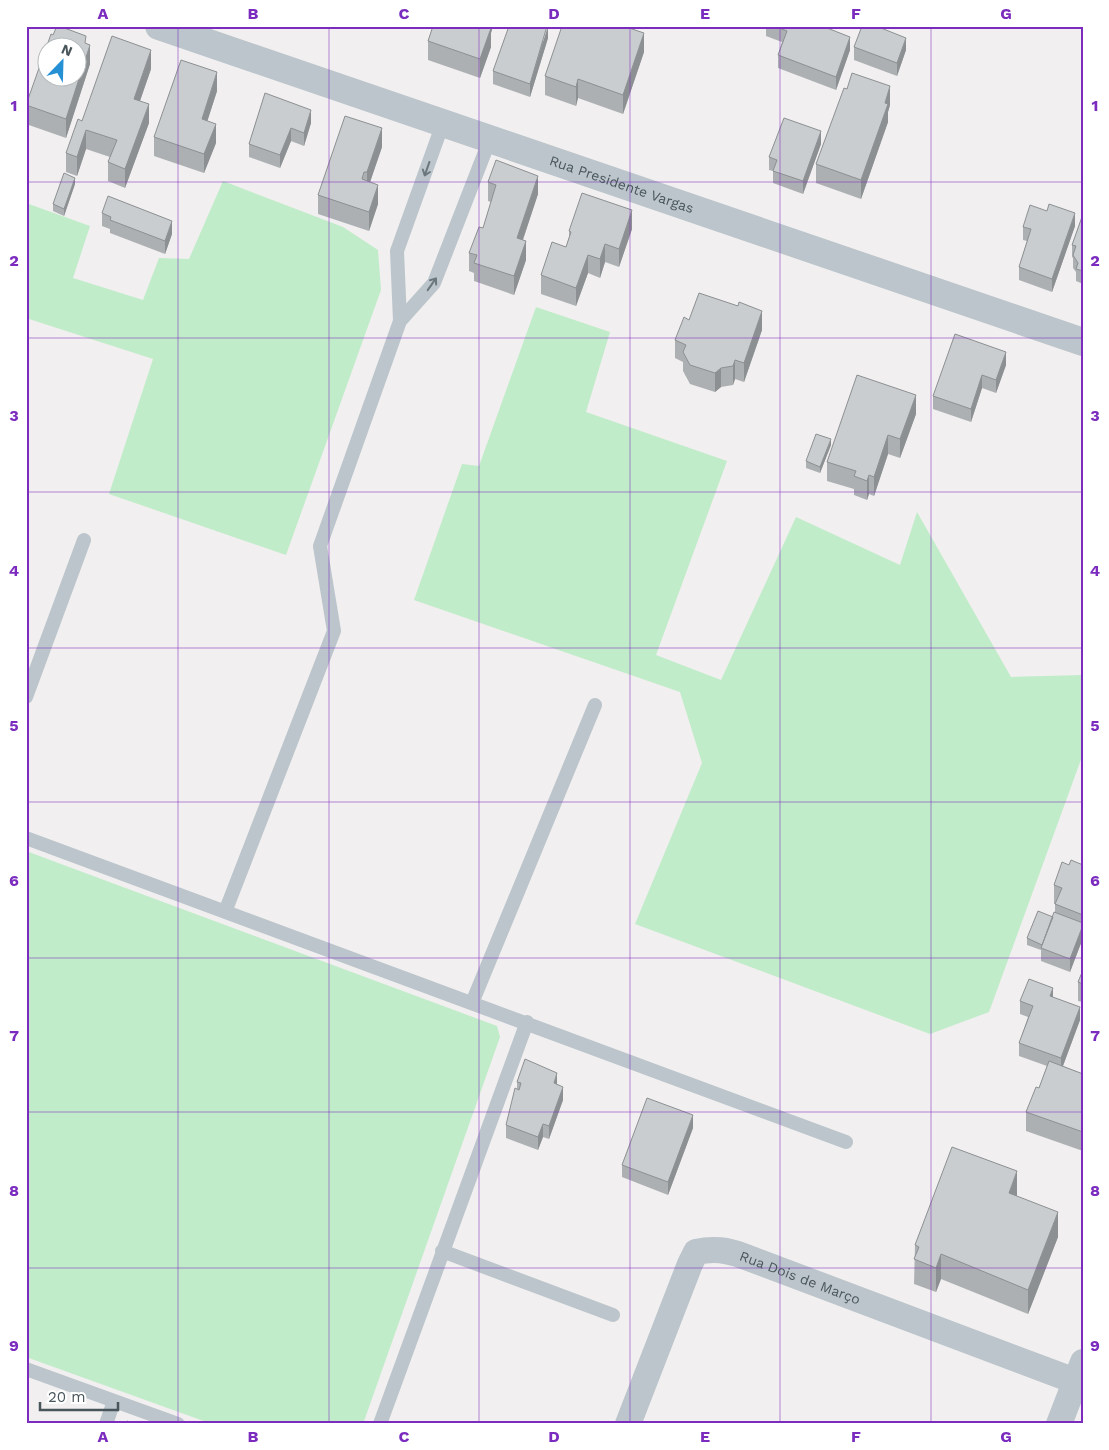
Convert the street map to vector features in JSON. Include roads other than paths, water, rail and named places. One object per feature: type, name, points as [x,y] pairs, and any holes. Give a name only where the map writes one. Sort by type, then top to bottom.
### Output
[{"type":"street","name":"Rua Presidente Vargas","points":[[159,26],[1083,342]]},
{"type":"street","name":"Rua Dois de Março","points":[[628,1424],[690,1264],[696,1252],[704,1250],[723,1249],[1080,1376]]},
{"type":"street","points":[[1059,1424],[1080,1376]]},
{"type":"lane","points":[[225,912],[334,631],[320,546],[400,321],[397,252],[443,123]]},
{"type":"lane","points":[[400,321],[434,283],[490,139]]},
{"type":"lane","points":[[26,697],[84,540]]},
{"type":"lane","points":[[472,1003],[595,705]]},
{"type":"lane","points":[[26,838],[527,1022],[846,1142]]},
{"type":"lane","points":[[380,1424],[527,1022]]},
{"type":"lane","points":[[442,1251],[613,1315]]},
{"type":"lane","points":[[26,1369],[178,1424]]},
{"type":"lane","points":[[106,1424],[114,1400]]}]
